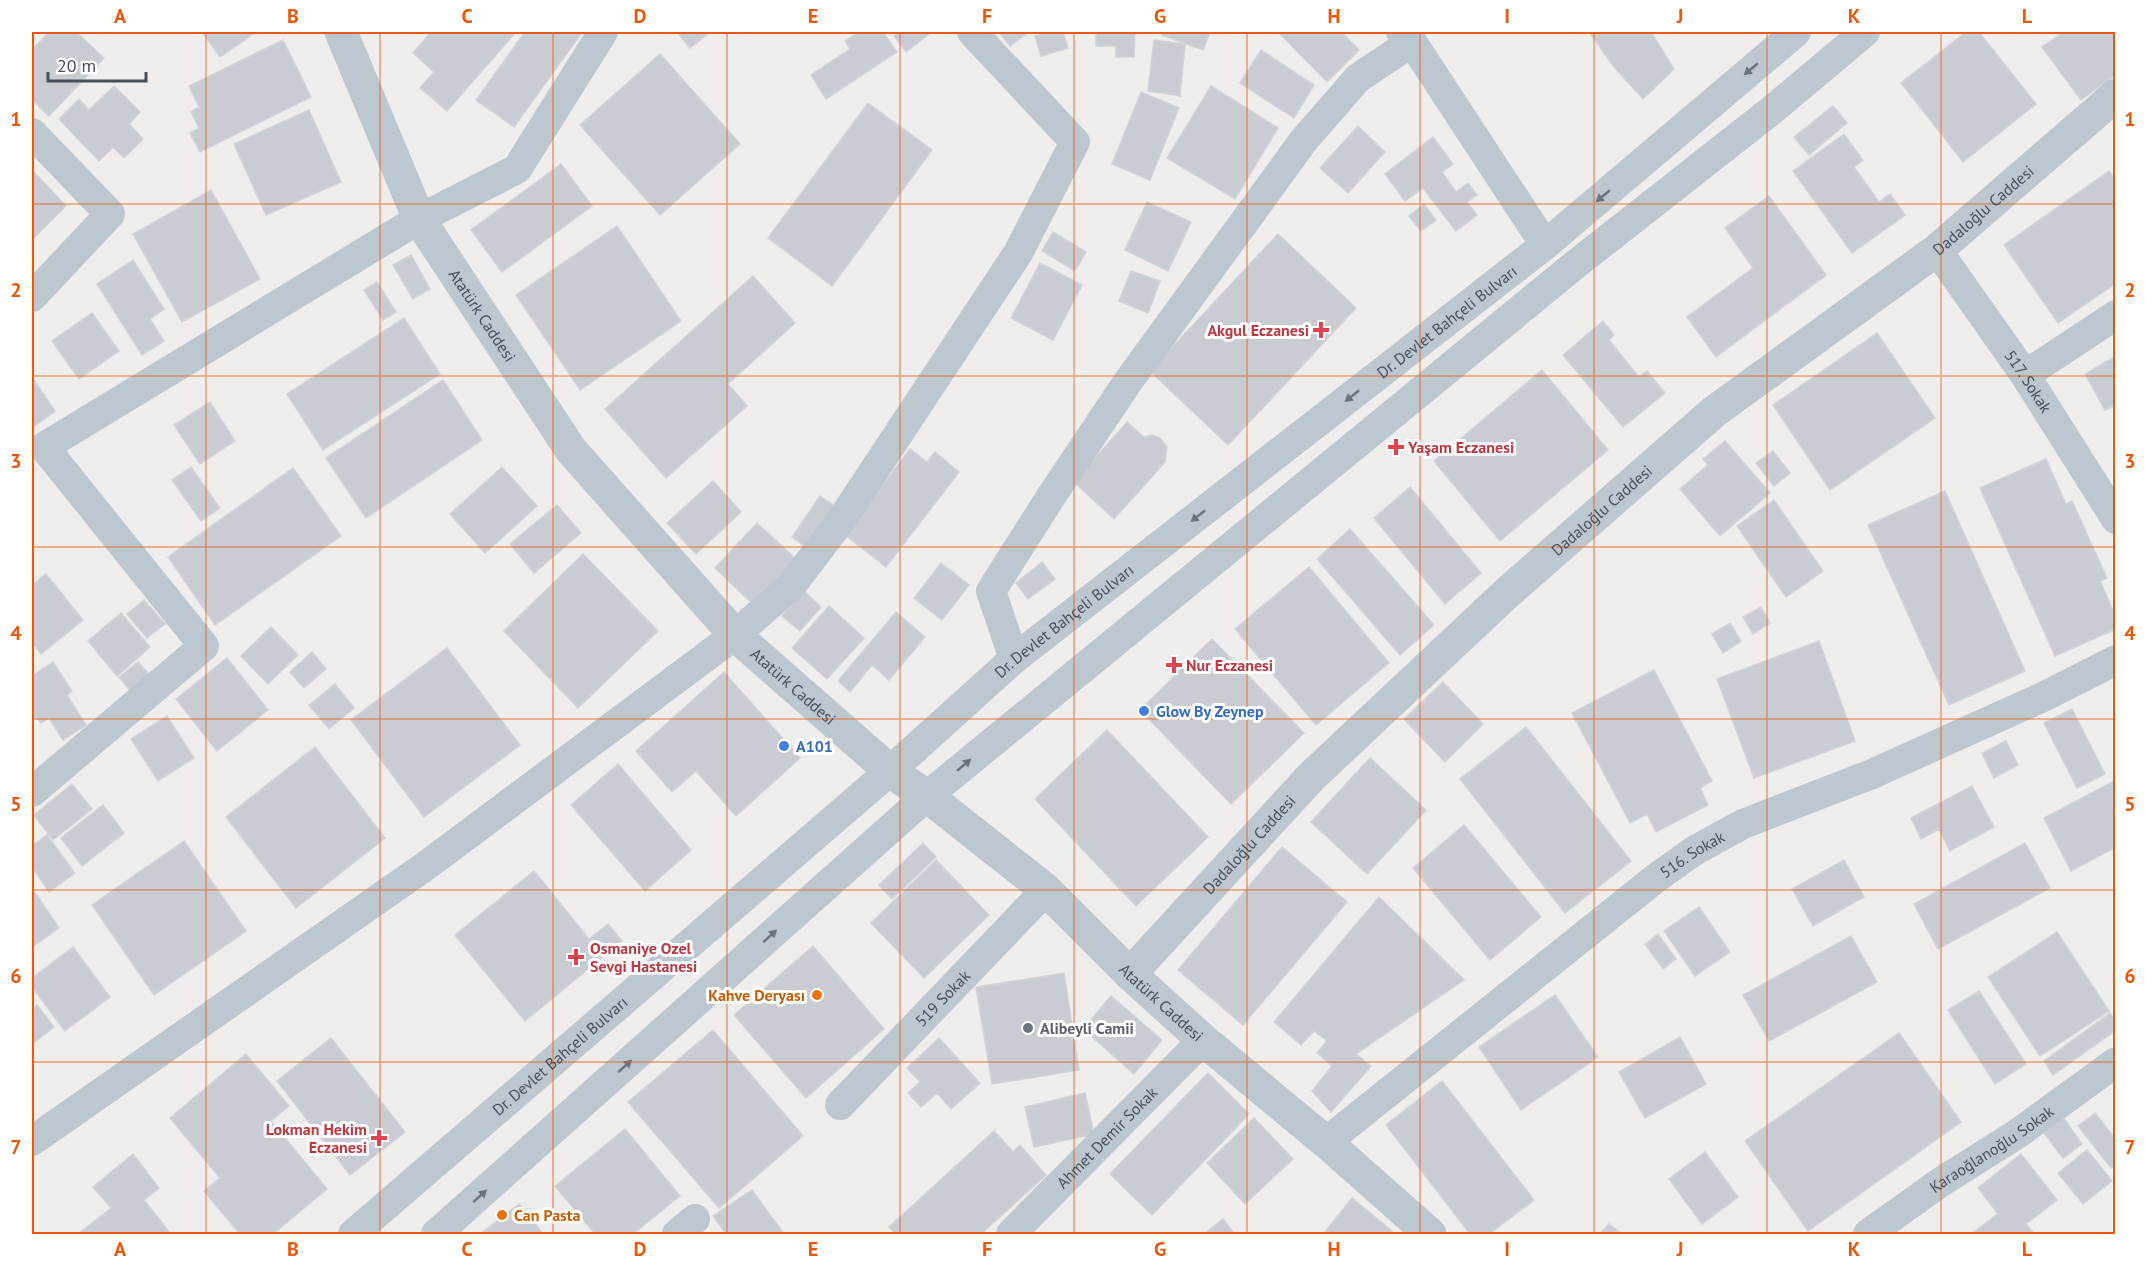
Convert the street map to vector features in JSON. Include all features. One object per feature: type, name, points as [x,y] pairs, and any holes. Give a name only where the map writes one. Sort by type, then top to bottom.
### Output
[{"type":"street","name":"Atatürk Caddesi","points":[[341,32],[419,219],[571,450],[735,635],[890,771],[927,796],[1046,890],[1130,974],[1203,1040],[1326,1142],[1417,1231]]},
{"type":"street","points":[[32,792],[204,646],[44,447],[419,219],[517,169],[603,32]]},
{"type":"street","points":[[32,1141],[427,865],[735,635],[791,586],[842,519],[1018,253],[1075,142],[972,32]]},
{"type":"street","name":"Dr. Devlet Bahçeli Bulvarı","points":[[353,1234],[890,771],[1014,659],[1545,245],[1796,32]]},
{"type":"street","points":[[436,1234],[927,796],[1539,294],[1772,110],[1865,32]]},
{"type":"street","points":[[1014,659],[991,591],[1127,384],[1304,140],[1358,78],[1407,37],[1545,245]]},
{"type":"street","name":"Dadaloğlu Caddesi","points":[[1130,974],[1311,777],[1508,592],[1715,411],[1937,250],[2115,95]]},
{"type":"street","points":[[32,133],[110,214],[32,297]]},
{"type":"street","name":"517. Sokak","points":[[1937,250],[2025,375],[2115,519]]},
{"type":"street","points":[[2025,375],[2115,315]]},
{"type":"street","name":"516. Sokak","points":[[1326,1142],[1656,878],[1694,851],[1743,824],[1872,774],[2043,697],[2115,660]]},
{"type":"street","name":"519 Sokak","points":[[840,1105],[1046,890]]},
{"type":"street","name":"Ahmet Demir Sokak","points":[[1011,1234],[1203,1040]]},
{"type":"street","name":"Karaoğlanoğlu Sokak","points":[[1868,1234],[1941,1182],[2017,1134],[2115,1062]]},
{"type":"building","points":[[49,32],[76,32],[104,58],[49,116],[32,100],[32,50]]},
{"type":"building","points":[[202,32],[256,32],[220,57]]},
{"type":"building","points":[[431,32],[516,32],[447,111],[420,88],[434,72],[413,53]]},
{"type":"building","points":[[525,32],[578,32],[581,34],[514,127],[476,100]]},
{"type":"building","points":[[677,32],[710,32],[690,48]]},
{"type":"building","points":[[859,32],[883,32],[897,52],[826,99],[811,75],[850,49],[845,41]]},
{"type":"building","points":[[900,32],[927,32],[929,34],[906,52],[894,36]]},
{"type":"building","points":[[999,32],[1029,32],[1010,46]]},
{"type":"building","points":[[1049,32],[1063,32],[1068,48],[1041,56],[1035,36]]},
{"type":"building","points":[[1096,32],[1135,32],[1134,57],[1116,57],[1116,46],[1096,46]]},
{"type":"building","points":[[1163,32],[1210,32],[1203,50],[1162,35]]},
{"type":"building","points":[[1278,32],[1341,32],[1359,50],[1327,82]]},
{"type":"building","points":[[1589,32],[1651,32],[1674,69],[1643,99],[1614,67]]},
{"type":"building","points":[[1966,32],[1979,32],[2036,104],[1963,162],[1901,83]]},
{"type":"building","points":[[2064,32],[2116,32],[2116,74],[2081,100],[2042,47]]},
{"type":"building","points":[[283,40],[311,97],[200,152],[190,133],[199,128],[191,112],[199,107],[189,86]]},
{"type":"building","points":[[1154,40],[1185,44],[1180,96],[1148,91]]},
{"type":"building","points":[[1261,50],[1314,85],[1294,118],[1240,83]]},
{"type":"building","points":[[660,54],[740,144],[660,215],[580,125]]},
{"type":"building","points":[[114,86],[140,112],[129,124],[143,139],[124,158],[113,147],[99,161],[59,119],[79,99],[89,110]]},
{"type":"building","points":[[1211,86],[1278,128],[1235,199],[1167,158]]},
{"type":"building","points":[[1141,92],[1179,108],[1150,180],[1112,164]]},
{"type":"building","points":[[868,103],[932,150],[832,286],[768,238]]},
{"type":"building","points":[[1833,106],[1847,123],[1809,155],[1794,137]]},
{"type":"building","points":[[309,110],[341,182],[266,215],[234,144]]},
{"type":"building","points":[[1358,126],[1385,152],[1348,193],[1320,168]]},
{"type":"building","points":[[1844,134],[1863,160],[1854,167],[1879,202],[1890,194],[1905,215],[1852,253],[1793,171]]},
{"type":"building","points":[[1433,137],[1453,164],[1442,172],[1456,192],[1468,183],[1477,195],[1467,202],[1477,215],[1456,231],[1423,188],[1405,201],[1385,174]]},
{"type":"building","points":[[561,164],[592,206],[502,272],[471,230]]},
{"type":"building","points":[[32,170],[66,206],[32,240]]},
{"type":"building","points":[[2109,171],[2116,181],[2116,283],[2058,323],[2004,245]]},
{"type":"building","points":[[211,190],[260,279],[182,322],[133,234]]},
{"type":"building","points":[[1769,196],[1826,275],[1716,357],[1687,317],[1753,268],[1725,228]]},
{"type":"building","points":[[1147,202],[1191,222],[1168,271],[1125,250]]},
{"type":"building","points":[[1424,204],[1436,220],[1421,231],[1409,216]]},
{"type":"building","points":[[617,226],[681,321],[580,390],[516,295]]},
{"type":"building","points":[[1053,232],[1086,252],[1075,271],[1042,251]]},
{"type":"building","points":[[1278,234],[1356,308],[1228,445],[1150,371]]},
{"type":"building","points":[[411,255],[430,289],[413,299],[393,265]]},
{"type":"building","points":[[133,260],[164,309],[150,319],[164,341],[142,355],[97,284]]},
{"type":"building","points":[[1040,263],[1082,285],[1053,340],[1011,318]]},
{"type":"building","points":[[1131,271],[1160,281],[1148,313],[1119,301]]},
{"type":"building","points":[[753,276],[795,323],[728,384],[747,406],[666,478],[605,409]]},
{"type":"building","points":[[377,282],[396,312],[383,320],[364,290]]},
{"type":"building","points":[[92,313],[119,351],[79,379],[52,341]]},
{"type":"building","points":[[404,318],[440,374],[323,450],[287,394]]},
{"type":"building","points":[[1603,321],[1614,335],[1609,340],[1639,377],[1647,371],[1665,393],[1623,427],[1563,355]]},
{"type":"building","points":[[1877,333],[1935,418],[1830,490],[1773,405]]},
{"type":"building","points":[[2116,356],[2116,405],[2105,410],[2085,374]]},
{"type":"building","points":[[1542,370],[1608,450],[1500,541],[1434,461]]},
{"type":"building","points":[[32,377],[55,411],[32,428]]},
{"type":"building","points":[[443,380],[482,440],[366,518],[326,458]]},
{"type":"building","points":[[210,402],[235,441],[200,464],[174,425]]},
{"type":"building","points":[[1127,422],[1144,437],[1152,435],[1160,438],[1167,447],[1165,462],[1114,519],[1074,482]]},
{"type":"building","points":[[1725,441],[1770,493],[1720,536],[1680,489],[1708,465],[1703,459]]},
{"type":"building","points":[[910,449],[927,462],[935,452],[959,472],[886,567],[845,535]]},
{"type":"building","points":[[1773,451],[1790,473],[1774,486],[1756,463]]},
{"type":"building","points":[[2046,459],[2066,504],[2072,501],[2107,578],[2100,581],[2116,617],[2116,629],[2055,656],[1980,488]]},
{"type":"building","points":[[191,467],[220,508],[201,521],[172,480]]},
{"type":"building","points":[[502,467],[537,506],[485,553],[450,514]]},
{"type":"building","points":[[293,468],[341,536],[215,625],[168,557]]},
{"type":"building","points":[[713,481],[741,512],[696,554],[667,523]]},
{"type":"building","points":[[1410,487],[1481,573],[1445,604],[1374,518]]},
{"type":"building","points":[[1945,491],[2025,671],[1949,705],[1868,525]]},
{"type":"building","points":[[820,496],[836,507],[807,548],[792,537]]},
{"type":"building","points":[[1774,500],[1823,571],[1786,597],[1737,526]]},
{"type":"building","points":[[557,505],[581,533],[534,573],[510,544]]},
{"type":"building","points":[[757,523],[799,562],[757,608],[715,568]]},
{"type":"building","points":[[1350,529],[1434,625],[1400,655],[1317,559]]},
{"type":"building","points":[[583,554],[658,631],[578,708],[504,631]]},
{"type":"building","points":[[1042,562],[1055,579],[1028,599],[1016,583]]},
{"type":"building","points":[[941,563],[969,585],[942,620],[914,598]]},
{"type":"building","points":[[1309,567],[1389,663],[1316,725],[1235,629]]},
{"type":"building","points":[[46,574],[83,620],[41,654],[32,642],[32,585]]},
{"type":"building","points":[[804,591],[821,607],[800,631],[782,616]]},
{"type":"building","points":[[144,600],[165,624],[147,638],[127,614]]},
{"type":"building","points":[[829,606],[864,638],[827,679],[792,648]]},
{"type":"building","points":[[1761,607],[1770,623],[1753,634],[1743,617]]},
{"type":"building","points":[[896,612],[925,637],[889,680],[872,665],[850,692],[838,681]]},
{"type":"building","points":[[121,613],[150,647],[117,676],[88,641]]},
{"type":"building","points":[[1730,623],[1741,641],[1723,653],[1712,634]]},
{"type":"building","points":[[271,627],[298,655],[268,684],[241,656]]},
{"type":"building","points":[[1212,639],[1304,733],[1231,804],[1140,710]]},
{"type":"building","points":[[1819,641],[1855,741],[1754,778],[1717,679]]},
{"type":"building","points":[[447,648],[520,745],[424,817],[351,720]]},
{"type":"building","points":[[312,652],[326,669],[304,688],[290,672]]},
{"type":"building","points":[[227,658],[268,710],[217,751],[176,699]]},
{"type":"building","points":[[53,662],[72,691],[67,695],[86,725],[63,740],[49,718],[41,723],[36,717],[32,720],[32,676]]},
{"type":"building","points":[[138,662],[150,675],[131,692],[119,677]]},
{"type":"building","points":[[1654,670],[1712,781],[1700,788],[1708,805],[1656,832],[1647,814],[1630,823],[1572,713]]},
{"type":"building","points":[[724,672],[800,758],[736,816],[696,771],[672,792],[636,751]]},
{"type":"building","points":[[1443,682],[1483,724],[1445,762],[1404,719]]},
{"type":"building","points":[[335,684],[354,708],[329,729],[309,705]]},
{"type":"building","points":[[2072,709],[2105,774],[2077,788],[2044,723]]},
{"type":"building","points":[[167,716],[194,758],[158,781],[131,739]]},
{"type":"building","points":[[1526,727],[1631,861],[1565,913],[1460,779]]},
{"type":"building","points":[[1107,730],[1208,837],[1136,906],[1035,799]]},
{"type":"building","points":[[2006,741],[2018,765],[1994,778],[1982,753]]},
{"type":"building","points":[[315,747],[385,838],[296,908],[226,817]]},
{"type":"building","points":[[1370,758],[1426,810],[1367,874],[1311,822]]},
{"type":"building","points":[[618,764],[691,850],[645,891],[571,805]]},
{"type":"building","points":[[2116,780],[2116,847],[2071,871],[2044,818]]},
{"type":"building","points":[[72,784],[92,809],[53,840],[34,815]]},
{"type":"building","points":[[1972,786],[1994,827],[1950,851],[1939,829],[1921,839],[1911,818]]},
{"type":"building","points":[[103,805],[124,833],[82,866],[61,838]]},
{"type":"building","points":[[1464,825],[1541,917],[1490,960],[1413,868]]},
{"type":"building","points":[[47,835],[75,873],[49,892],[32,867],[32,846]]},
{"type":"building","points":[[184,841],[246,931],[154,995],[92,905]]},
{"type":"building","points":[[923,843],[936,857],[892,899],[879,885]]},
{"type":"building","points":[[2025,843],[2050,888],[1938,949],[1914,904]]},
{"type":"building","points":[[1282,847],[1347,902],[1243,1025],[1178,970]]},
{"type":"building","points":[[936,860],[989,915],[924,978],[871,923]]},
{"type":"building","points":[[1844,860],[1864,897],[1813,926],[1792,889]]},
{"type":"building","points":[[534,871],[589,939],[608,924],[622,941],[525,1021],[455,935]]},
{"type":"building","points":[[32,888],[59,928],[32,947]]},
{"type":"building","points":[[1379,897],[1464,980],[1356,1054],[1371,1066],[1331,1112],[1312,1091],[1332,1066],[1317,1053],[1327,1041],[1314,1031],[1301,1045],[1274,1022]]},
{"type":"building","points":[[1699,907],[1730,952],[1695,976],[1664,931]]},
{"type":"building","points":[[2057,932],[2109,1011],[2040,1056],[1988,977]]},
{"type":"building","points":[[1658,934],[1676,959],[1663,969],[1645,944]]},
{"type":"building","points":[[1851,936],[1877,982],[1769,1041],[1743,995]]},
{"type":"building","points":[[813,946],[884,1029],[806,1098],[734,1015]]},
{"type":"building","points":[[73,947],[110,997],[65,1031],[32,987],[32,978]]},
{"type":"building","name":"Alibeyli Camii","points":[[1064,973],[1079,1070],[992,1084],[976,987]]},
{"type":"building","points":[[1979,991],[2026,1064],[1995,1084],[1948,1010]]},
{"type":"building","points":[[1555,995],[1598,1057],[1521,1110],[1479,1047]]},
{"type":"building","points":[[1111,996],[1162,1040],[1134,1074],[1083,1029]]},
{"type":"building","points":[[37,1005],[54,1027],[32,1044],[32,1010]]},
{"type":"building","points":[[2110,1013],[2116,1021],[2116,1030],[2053,1075],[2044,1061]]},
{"type":"building","points":[[713,1030],[803,1136],[719,1208],[628,1102]]},
{"type":"building","points":[[1899,1033],[1961,1122],[1808,1231],[1745,1141]]},
{"type":"building","points":[[1680,1037],[1706,1084],[1645,1118],[1619,1072]]},
{"type":"building","points":[[331,1038],[405,1132],[350,1175],[277,1081]]},
{"type":"building","points":[[939,1038],[980,1083],[951,1109],[937,1093],[921,1107],[908,1093],[920,1082],[907,1068]]},
{"type":"building","points":[[246,1054],[289,1106],[271,1121],[327,1189],[273,1234],[240,1234],[204,1191],[220,1178],[170,1118]]},
{"type":"building","points":[[1208,1073],[1249,1114],[1152,1215],[1110,1174]]},
{"type":"building","points":[[1442,1081],[1534,1200],[1489,1234],[1470,1234],[1386,1125]]},
{"type":"building","points":[[1085,1093],[1094,1134],[1034,1147],[1025,1107]]},
{"type":"building","points":[[2095,1113],[2116,1140],[2116,1164],[2111,1168],[2078,1126]]},
{"type":"building","points":[[1254,1118],[1293,1159],[1245,1204],[1207,1163]]},
{"type":"building","points":[[2064,1118],[2082,1144],[2063,1158],[2044,1133]]},
{"type":"building","points":[[625,1129],[680,1196],[633,1234],[595,1234],[555,1186]]},
{"type":"building","points":[[994,1131],[1013,1152],[1020,1145],[1046,1175],[981,1234],[896,1234],[889,1227]]},
{"type":"building","points":[[2087,1150],[2112,1181],[2083,1204],[2058,1173]]},
{"type":"building","points":[[1705,1152],[1738,1197],[1702,1224],[1669,1179]]},
{"type":"building","points":[[133,1154],[159,1188],[144,1200],[171,1234],[78,1234],[111,1208],[93,1187]]},
{"type":"building","points":[[2021,1154],[2057,1200],[2026,1224],[2034,1234],[1971,1234],[1998,1214],[1978,1188]]},
{"type":"building","points":[[752,1190],[784,1234],[726,1234],[713,1216]]},
{"type":"building","points":[[1352,1198],[1392,1231],[1388,1234],[1329,1234],[1325,1232]]},
{"type":"building","points":[[519,1204],[543,1234],[480,1234]]},
{"type":"building","points":[[1223,1219],[1235,1234],[1204,1234]]},
{"type":"building","points":[[1609,1224],[1622,1234],[1600,1234]]},
{"type":"place","name":"Akgul Eczanesi","points":[[1321,330]]},
{"type":"place","name":"Yaşam Eczanesi","points":[[1396,447]]},
{"type":"place","name":"Nur Eczanesi","points":[[1174,665]]},
{"type":"place","name":"Glow By Zeynep","points":[[1144,711]]},
{"type":"place","name":"A101","points":[[784,746]]},
{"type":"place","name":"Osmaniye Ozel Sevgi Hastanesi","points":[[576,957]]},
{"type":"place","name":"Kahve Deryası","points":[[817,995]]},
{"type":"place","name":"Alibeyli Camii","points":[[1028,1028]]},
{"type":"place","name":"Lokman Hekim Eczanesi","points":[[379,1138]]},
{"type":"place","name":"Can Pasta","points":[[502,1215]]}]
